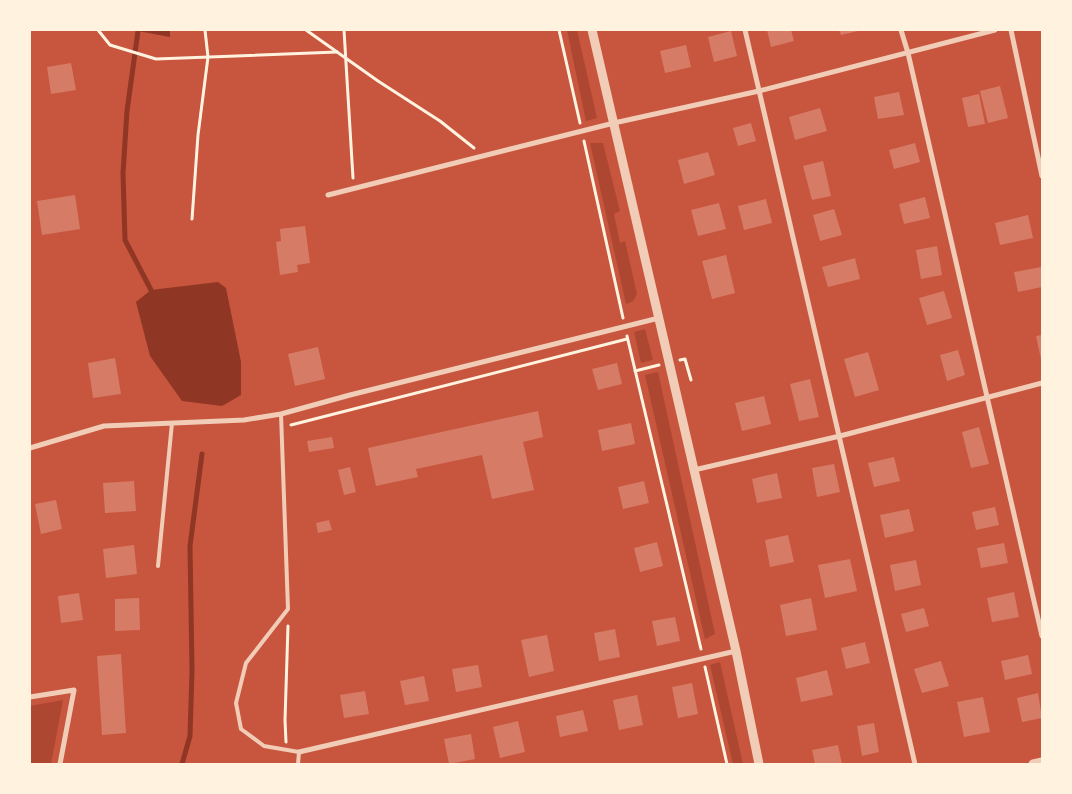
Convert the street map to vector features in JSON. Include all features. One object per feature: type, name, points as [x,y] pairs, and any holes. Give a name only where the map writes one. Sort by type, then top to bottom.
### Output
[{"type":"street","points":[[592,30],[736,651],[759,764]]},
{"type":"street","points":[[744,30],[915,764]]},
{"type":"street","points":[[901,30],[908,53],[1042,636]]},
{"type":"street","points":[[328,195],[614,123],[759,90],[995,30]]},
{"type":"street","points":[[1011,30],[1042,176]]},
{"type":"street","points":[[30,448],[104,426],[244,420],[281,414],[659,318]]},
{"type":"street","points":[[694,470],[840,436],[1042,383]]},
{"type":"street","points":[[299,752],[736,651]]},
{"type":"street","points":[[30,697],[74,690],[60,764]]},
{"type":"street","points":[[1034,764],[1042,762]]},
{"type":"lane","points":[[281,414],[288,609],[246,663],[236,703],[240,730],[264,746],[299,752],[298,764]]},
{"type":"lane","points":[[158,566],[172,423]]},
{"type":"path","points":[[98,30],[110,45],[156,59],[337,52]]},
{"type":"path","points":[[192,219],[198,135],[208,57],[205,30]]},
{"type":"path","points":[[306,30],[378,81],[440,121],[484,156]]},
{"type":"path","points":[[344,30],[353,188]]},
{"type":"path","points":[[559,30],[627,339],[727,764]]},
{"type":"path","points":[[281,428],[627,339]]},
{"type":"path","points":[[677,361],[685,359],[691,380]]},
{"type":"path","points":[[635,371],[659,365]]},
{"type":"path","points":[[287,750],[285,720],[288,609]]},
{"type":"shaded area","points":[[170,30],[170,37],[138,31]]},
{"type":"shaded area","points":[[567,30],[577,30],[597,118],[586,121]]},
{"type":"shaded area","points":[[590,143],[603,143],[620,211],[614,214],[620,243],[625,241],[637,294],[633,301],[626,304]]},
{"type":"shaded area","points":[[218,282],[226,288],[241,362],[241,395],[222,406],[182,401],[150,356],[136,302],[151,290]]},
{"type":"shaded area","points":[[645,329],[653,360],[641,363],[634,332]]},
{"type":"shaded area","points":[[658,372],[715,634],[705,639],[645,375]]},
{"type":"shaded area","points":[[720,662],[743,764],[733,764],[710,665]]},
{"type":"shaded area","points":[[63,700],[51,764],[30,764],[30,706]]},
{"type":"building","points":[[767,30],[791,30],[794,41],[771,47]]},
{"type":"building","points":[[839,30],[858,30],[858,31],[841,35]]},
{"type":"building","points":[[731,31],[737,56],[714,62],[708,37]]},
{"type":"building","points":[[686,45],[691,67],[665,73],[660,51]]},
{"type":"building","points":[[71,63],[76,90],[51,94],[47,67]]},
{"type":"building","points":[[1000,86],[1008,118],[988,123],[980,91]]},
{"type":"building","points":[[899,92],[904,115],[878,119],[874,97]]},
{"type":"building","points":[[979,94],[985,124],[968,127],[962,98]]},
{"type":"building","points":[[820,108],[827,131],[795,140],[789,117]]},
{"type":"building","points":[[751,123],[756,141],[738,146],[733,128]]},
{"type":"building","points":[[915,143],[920,162],[894,169],[889,150]]},
{"type":"building","points":[[708,152],[715,175],[684,184],[678,160]]},
{"type":"building","points":[[823,161],[831,196],[812,200],[803,166]]},
{"type":"building","points":[[75,195],[80,229],[42,235],[37,201]]},
{"type":"building","points":[[925,197],[930,218],[904,224],[899,204]]},
{"type":"building","points":[[766,199],[772,223],[744,230],[738,206]]},
{"type":"building","points":[[719,203],[726,229],[698,236],[691,210]]},
{"type":"building","points":[[834,209],[842,235],[820,241],[813,215]]},
{"type":"building","points":[[1028,215],[1033,238],[1000,245],[995,223]]},
{"type":"building","points":[[305,226],[310,263],[297,265],[298,272],[280,275],[276,242],[281,241],[280,229]]},
{"type":"building","points":[[937,246],[942,275],[921,279],[916,250]]},
{"type":"building","points":[[726,255],[735,293],[712,299],[702,261]]},
{"type":"building","points":[[855,258],[860,279],[828,287],[822,267]]},
{"type":"building","points":[[1041,267],[1042,287],[1018,292],[1014,272]]},
{"type":"building","points":[[944,291],[952,318],[927,325],[919,298]]},
{"type":"building","points":[[1042,335],[1042,358],[1041,359],[1036,336]]},
{"type":"building","points":[[318,347],[325,379],[295,386],[288,354]]},
{"type":"building","points":[[958,350],[965,375],[947,381],[940,355]]},
{"type":"building","points":[[868,352],[879,390],[855,397],[844,359]]},
{"type":"building","points":[[115,358],[121,394],[93,398],[88,363]]},
{"type":"building","points":[[617,363],[622,384],[598,390],[592,369]]},
{"type":"building","points":[[810,379],[819,417],[799,421],[790,384]]},
{"type":"building","points":[[764,396],[771,424],[742,431],[735,403]]},
{"type":"building","points":[[538,411],[543,437],[523,442],[534,490],[492,499],[482,455],[416,469],[418,477],[376,486],[368,448]]},
{"type":"building","points":[[631,423],[635,444],[602,451],[598,430]]},
{"type":"building","points":[[979,427],[989,464],[971,468],[962,432]]},
{"type":"building","points":[[332,437],[334,448],[309,452],[307,441]]},
{"type":"building","points":[[894,457],[900,481],[874,487],[868,463]]},
{"type":"building","points":[[834,464],[840,492],[817,497],[812,468]]},
{"type":"building","points":[[350,467],[356,492],[344,495],[338,470]]},
{"type":"building","points":[[777,473],[782,498],[757,503],[752,479]]},
{"type":"building","points":[[134,481],[136,511],[105,513],[103,483]]},
{"type":"building","points":[[644,481],[649,503],[623,509],[618,487]]},
{"type":"building","points":[[56,500],[62,529],[41,534],[35,504]]},
{"type":"building","points":[[995,507],[999,525],[976,530],[972,512]]},
{"type":"building","points":[[909,509],[914,531],[885,538],[880,515]]},
{"type":"building","points":[[329,520],[332,530],[318,533],[316,523]]},
{"type":"building","points":[[788,535],[794,562],[770,567],[765,540]]},
{"type":"building","points":[[657,542],[663,566],[640,572],[634,548]]},
{"type":"building","points":[[1004,543],[1008,563],[981,568],[977,548]]},
{"type":"building","points":[[134,545],[137,574],[106,578],[103,549]]},
{"type":"building","points":[[850,559],[857,591],[825,598],[818,565]]},
{"type":"building","points":[[916,560],[921,585],[895,591],[890,565]]},
{"type":"building","points":[[1014,592],[1019,617],[992,622],[987,598]]},
{"type":"building","points":[[79,593],[83,620],[61,623],[58,596]]},
{"type":"building","points":[[139,598],[140,630],[115,631],[115,599]]},
{"type":"building","points":[[811,598],[817,630],[786,636],[780,605]]},
{"type":"building","points":[[924,608],[929,626],[906,632],[901,614]]},
{"type":"building","points":[[675,617],[680,641],[657,646],[652,621]]},
{"type":"building","points":[[615,629],[620,657],[599,661],[594,633]]},
{"type":"building","points":[[547,635],[554,671],[529,677],[521,640]]},
{"type":"building","points":[[865,642],[870,663],[846,669],[841,648]]},
{"type":"building","points":[[121,654],[126,733],[102,735],[97,656]]},
{"type":"building","points":[[1028,655],[1032,674],[1005,680],[1001,661]]},
{"type":"building","points":[[941,661],[949,686],[922,693],[914,669]]},
{"type":"building","points":[[478,665],[482,687],[456,692],[452,669]]},
{"type":"building","points":[[827,670],[833,695],[801,702],[796,678]]},
{"type":"building","points":[[424,676],[429,701],[405,705],[400,681]]},
{"type":"building","points":[[692,683],[698,714],[678,718],[672,687]]},
{"type":"building","points":[[365,691],[369,714],[344,718],[340,695]]},
{"type":"building","points":[[1038,693],[1042,718],[1022,722],[1017,698]]},
{"type":"building","points":[[637,695],[643,725],[619,730],[613,700]]},
{"type":"building","points":[[983,697],[990,732],[964,737],[957,702]]},
{"type":"building","points":[[583,710],[588,731],[560,737],[556,716]]},
{"type":"building","points":[[518,721],[525,752],[500,758],[493,727]]},
{"type":"building","points":[[874,723],[879,752],[862,756],[857,726]]},
{"type":"building","points":[[471,734],[475,759],[449,764],[444,739]]},
{"type":"building","points":[[838,745],[842,764],[815,764],[812,750]]},
{"type":"waterway","points":[[138,31],[127,111],[123,173],[125,240],[151,290]]},
{"type":"waterway","points":[[182,764],[190,736],[192,671],[190,546],[202,454]]}]
